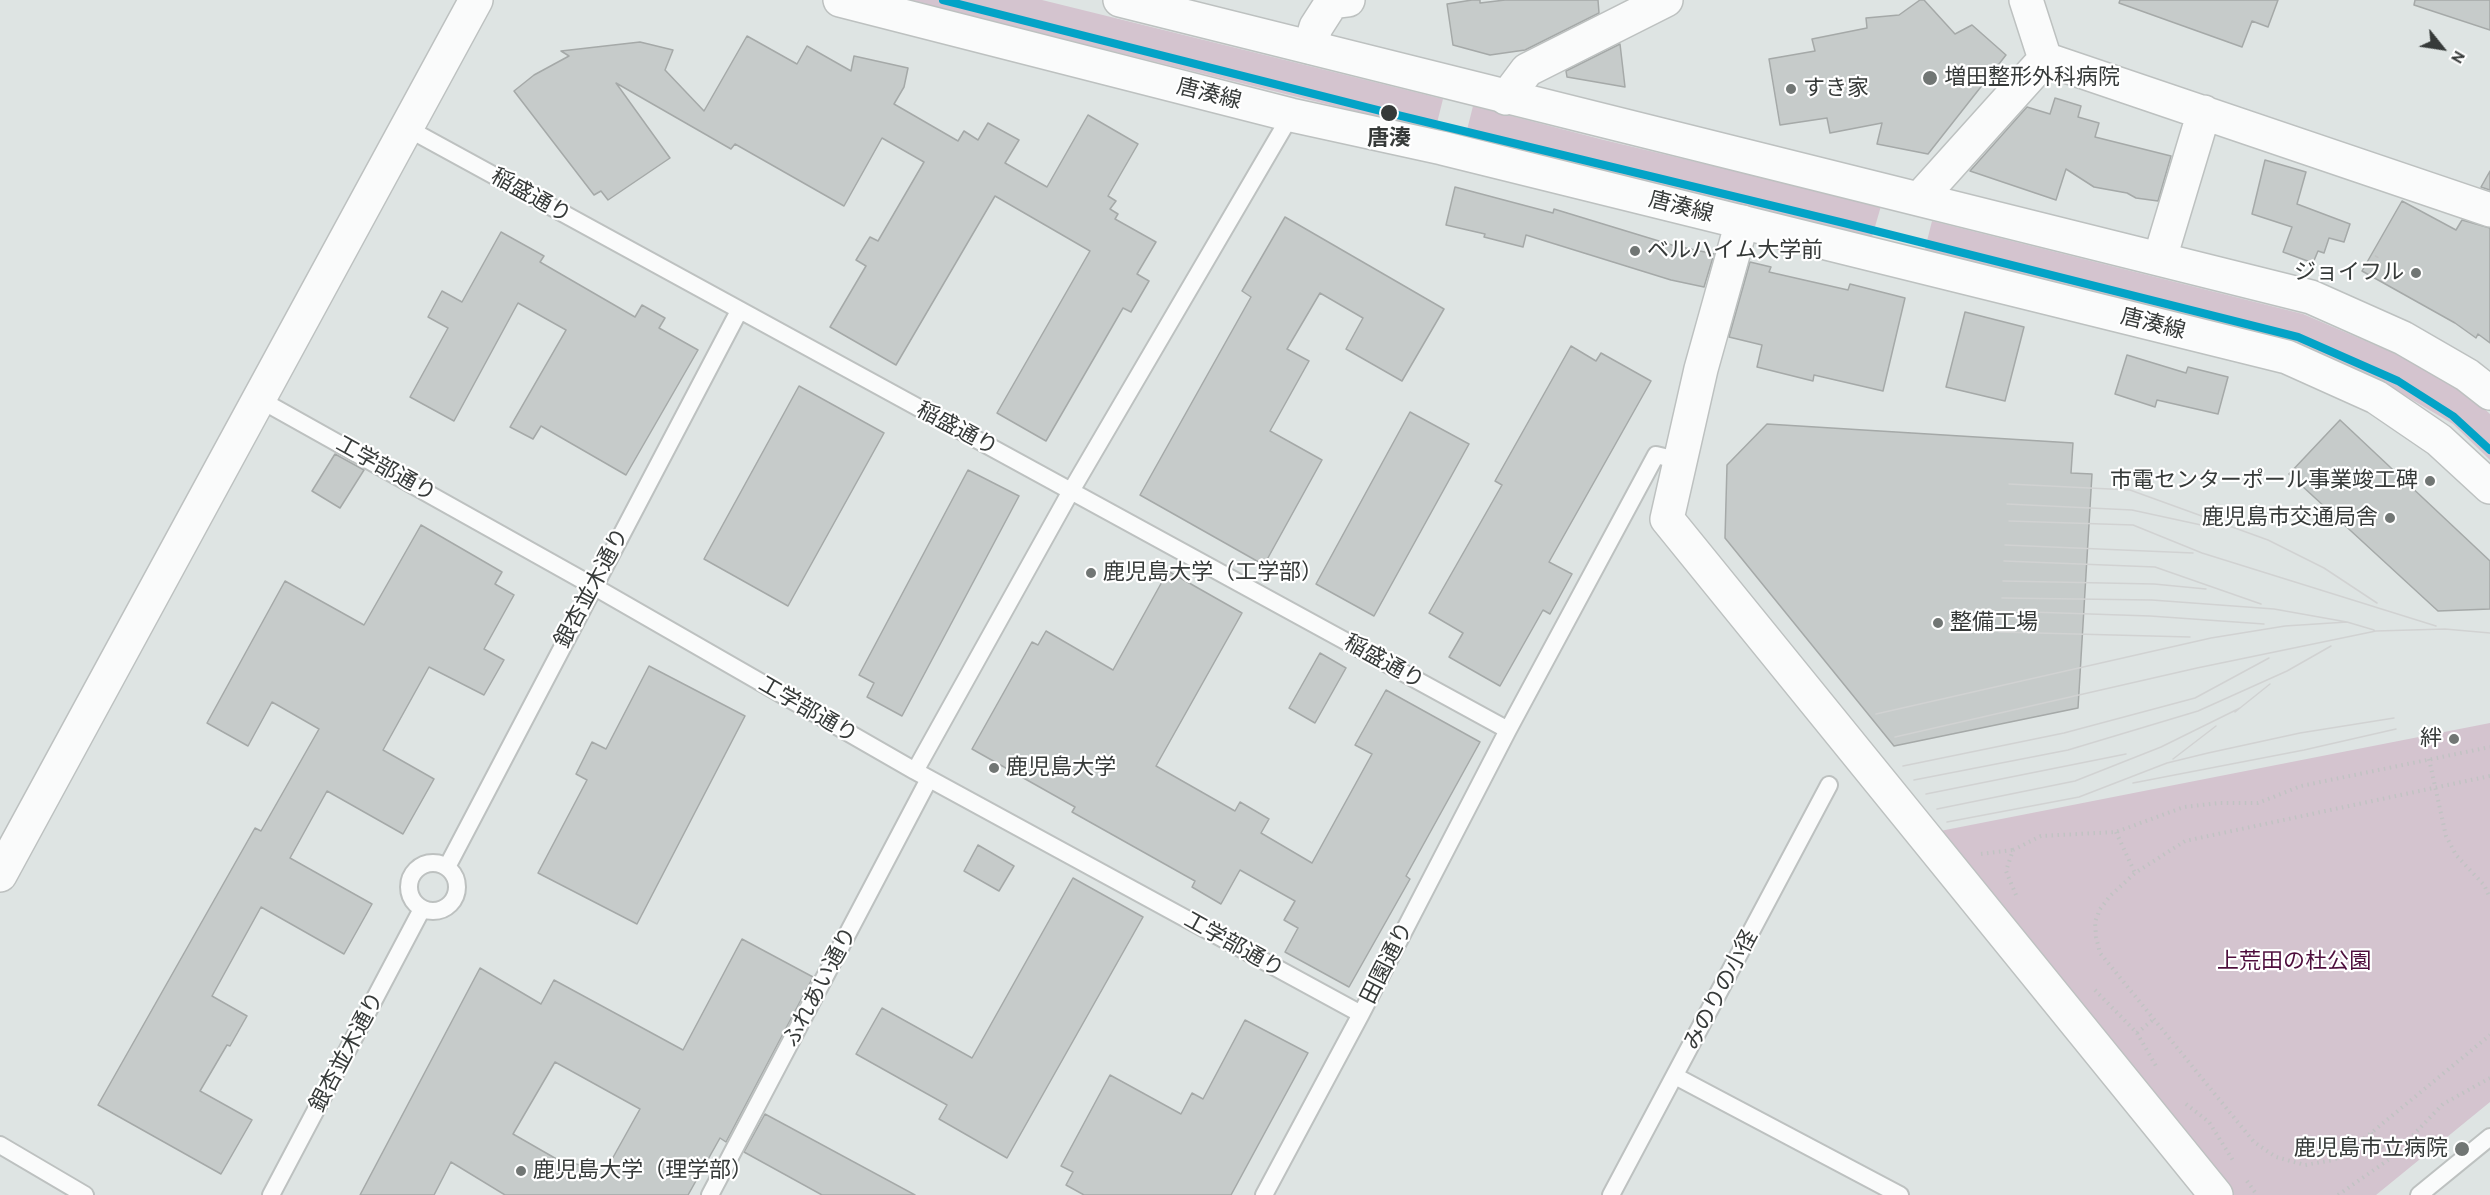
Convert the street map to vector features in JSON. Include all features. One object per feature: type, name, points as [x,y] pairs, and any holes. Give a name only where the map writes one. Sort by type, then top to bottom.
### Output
[{"type":"street","points":[[0,875],[476,0]]},
{"type":"street","name":"唐湊線","points":[[840,0],[1291,115],[1442,148],[2287,357],[2376,397],[2439,440],[2490,487]]},
{"type":"street","points":[[1120,0],[2311,297],[2403,338],[2467,375],[2490,393]]},
{"type":"street","points":[[1311,47],[1316,27],[1332,2],[1348,0]]},
{"type":"street","points":[[1506,98],[1527,70],[1666,0]]},
{"type":"street","points":[[2026,0],[2045,59]]},
{"type":"street","points":[[1920,198],[2045,59]]},
{"type":"street","points":[[2045,59],[2490,210]]},
{"type":"street","points":[[2160,258],[2204,112]]},
{"type":"street","points":[[1742,222],[1701,369],[1667,519],[2216,1195]]},
{"type":"lane","name":"ふれあい通り","points":[[710,1195],[922,775],[1071,491],[1291,115]]},
{"type":"lane","name":"稲盛通り","points":[[407,128],[1508,730]]},
{"type":"lane","name":"銀杏並木通り","points":[[447,867],[739,311]]},
{"type":"lane","name":"工学部通り","points":[[259,399],[593,586],[922,775],[1361,1014]]},
{"type":"lane","name":"田園通り","points":[[1264,1195],[1656,454],[1681,461]]},
{"type":"lane","name":"みのりの小径","points":[[1611,1195],[1829,785]]},
{"type":"lane","points":[[431,862],[447,867],[455,878],[456,892],[449,905],[436,911],[422,909],[411,897],[409,882],[417,868],[431,862]]},
{"type":"lane","name":"銀杏並木通り","points":[[271,1195],[422,909]]},
{"type":"lane","points":[[1675,1076],[1900,1195]]},
{"type":"lane","points":[[2420,1195],[2490,1137]]},
{"type":"lane","points":[[0,1146],[86,1195]]},
{"type":"path","points":[[2377,256],[2369,271],[2380,277]]},
{"type":"path","points":[[2017,897],[2006,871],[2013,850],[2041,836],[2116,832],[2184,807],[2258,803],[2301,786],[2490,747]]},
{"type":"path","points":[[2429,759],[2446,836],[2456,855],[2484,885],[2490,898]]},
{"type":"path","points":[[2490,776],[2185,841],[2135,873],[2110,896],[2100,909],[2095,922],[2100,953],[2254,1142],[2276,1157],[2305,1165],[2334,1160],[2371,1133],[2490,1035]]},
{"type":"path","points":[[2116,832],[2135,873]]},
{"type":"path","points":[[2089,985],[2137,1033],[2157,1068]]},
{"type":"path","points":[[2137,1033],[2155,1018]]},
{"type":"path","points":[[2338,1195],[2391,1158],[2443,1104],[2490,1077]]},
{"type":"path","points":[[2180,1097],[2210,1122],[2240,1172]]},
{"type":"path","points":[[2371,1133],[2391,1158]]},
{"type":"path","points":[[2246,1179],[2257,1195]]},
{"type":"green space","points":[[905,0],[1042,0],[1443,99],[1435,131]]},
{"type":"green space","points":[[1473,106],[1604,140],[1881,206],[1872,237],[1596,172],[1465,138]]},
{"type":"green space","points":[[1932,221],[2303,314],[2403,357],[2474,399],[2490,414],[2490,460],[2453,424],[2389,386],[1924,253]]},
{"type":"green space","name":"上荒田の杜公園","points":[[2490,723],[2490,1102],[2376,1195],[2232,1195],[1935,832]]},
{"type":"building","points":[[1480,0],[1480,3],[1505,0],[1598,0],[1599,13],[1525,50],[1490,55],[1453,45],[1447,4]]},
{"type":"building","name":"増田整形外科病院","points":[[1920,0],[1924,0],[1955,34],[1972,25],[2006,55],[1928,154],[1877,144],[1882,123],[1830,133],[1827,118],[1780,125],[1769,59],[1815,51],[1812,39],[1867,28],[1866,18],[1899,15]]},
{"type":"building","points":[[2120,0],[2278,0],[2268,27],[2252,21],[2242,47],[2119,3]]},
{"type":"building","points":[[2415,0],[2490,0],[2490,30],[2414,5]]},
{"type":"building","points":[[747,36],[797,64],[807,46],[851,71],[854,56],[908,68],[904,87],[894,104],[958,141],[964,131],[978,140],[988,123],[1019,140],[1005,163],[1047,187],[1088,115],[1138,144],[1108,196],[1116,201],[1110,209],[1118,214],[1115,219],[1156,242],[1137,274],[1149,281],[1131,312],[1123,308],[1046,441],[997,413],[1090,251],[995,196],[896,365],[830,327],[866,266],[856,260],[870,237],[878,241],[924,162],[882,138],[844,206],[735,144],[731,149],[616,83],[670,158],[608,200],[601,191],[594,195],[514,91],[534,75],[569,56],[561,51],[640,42],[673,50],[665,70],[704,111]]},
{"type":"building","points":[[1620,44],[1625,87],[1567,77],[1566,71]]},
{"type":"building","points":[[2055,98],[2081,106],[2078,117],[2099,123],[2095,137],[2171,156],[2158,201],[2094,187],[2066,169],[2056,200],[1970,171],[2027,107],[2050,114]]},
{"type":"building","points":[[2265,160],[2306,172],[2297,204],[2350,224],[2344,242],[2329,238],[2324,253],[2318,251],[2313,263],[2283,252],[2292,227],[2252,214]]},
{"type":"building","points":[[2490,171],[2490,190],[2481,187]]},
{"type":"building","points":[[1455,187],[1553,213],[1554,209],[1672,245],[1714,254],[1704,287],[1671,280],[1526,235],[1523,247],[1484,237],[1485,234],[1446,225]]},
{"type":"building","points":[[2402,201],[2456,230],[2462,220],[2490,228],[2490,343],[2478,334],[2476,338],[2455,323],[2362,271]]},
{"type":"building","points":[[1285,217],[1444,309],[1402,381],[1346,349],[1363,318],[1320,293],[1287,349],[1309,361],[1270,431],[1322,460],[1264,565],[1140,495],[1251,297],[1242,291]]},
{"type":"building","points":[[501,232],[544,256],[540,262],[635,317],[642,305],[665,318],[659,328],[698,350],[626,475],[541,426],[533,439],[510,427],[566,330],[518,303],[454,421],[410,397],[448,328],[428,317],[442,291],[462,302]]},
{"type":"building","points":[[1750,262],[1771,267],[1769,272],[1848,290],[1850,284],[1905,298],[1883,391],[1814,375],[1813,381],[1757,367],[1762,345],[1729,337]]},
{"type":"building","points":[[1965,312],[2024,327],[2005,401],[1946,387]]},
{"type":"building","points":[[1571,346],[1596,361],[1601,353],[1651,381],[1549,562],[1572,574],[1550,614],[1543,610],[1500,686],[1449,657],[1463,633],[1429,613],[1502,485],[1495,481]]},
{"type":"building","points":[[2127,355],[2186,373],[2188,367],[2228,377],[2218,414],[2157,400],[2155,407],[2115,394]]},
{"type":"building","points":[[799,386],[884,433],[788,606],[704,559]]},
{"type":"building","points":[[1410,412],[1469,444],[1374,616],[1316,584]]},
{"type":"building","name":"鹿児島市交通局舎","points":[[2340,420],[2490,561],[2490,609],[2438,611],[2289,474]]},
{"type":"building","name":"整備工場","points":[[1767,424],[2073,443],[2071,473],[2092,474],[2078,708],[1894,746],[1725,538],[1727,465]]},
{"type":"building","points":[[335,454],[364,470],[340,508],[312,491]]},
{"type":"building","points":[[968,470],[1019,496],[902,716],[867,697],[874,683],[859,675]]},
{"type":"building","points":[[421,525],[502,572],[495,584],[514,595],[484,649],[504,660],[484,695],[429,667],[383,750],[434,779],[403,834],[327,791],[290,858],[372,904],[344,954],[261,907],[212,996],[247,1016],[200,1091],[252,1120],[221,1174],[98,1105],[255,828],[261,831],[319,729],[272,702],[248,746],[207,723],[285,581],[364,625]]},
{"type":"building","points":[[1168,571],[1242,613],[1156,766],[1235,811],[1240,802],[1269,819],[1261,833],[1312,863],[1372,754],[1355,745],[1386,690],[1480,742],[1406,876],[1410,879],[1349,987],[1285,952],[1298,928],[1284,920],[1295,901],[1240,870],[1221,904],[1192,887],[1195,881],[1072,812],[1075,807],[972,749],[1032,642],[1038,645],[1046,631],[1113,670]]},
{"type":"building","points":[[1320,653],[1346,668],[1315,723],[1289,708]]},
{"type":"building","points":[[649,666],[745,716],[637,924],[538,873],[587,780],[576,774],[592,742],[606,749]]},
{"type":"building","points":[[978,845],[1014,866],[999,891],[964,871]]},
{"type":"building","points":[[1073,878],[1143,917],[1007,1158],[939,1119],[947,1105],[856,1054],[882,1008],[972,1058]]},
{"type":"building","points":[[742,939],[813,977],[726,1142],[720,1138],[688,1195],[505,1195],[451,1162],[434,1195],[360,1195],[480,968],[541,1004],[554,980],[683,1050]],"holes":[[[555,1062],[640,1109],[601,1179],[581,1165],[560,1161],[513,1134]]]},
{"type":"building","points":[[1245,1020],[1308,1053],[1231,1195],[1084,1195],[1066,1185],[1073,1172],[1061,1166],[1110,1075],[1181,1114],[1192,1093],[1203,1099]]},
{"type":"building","points":[[765,1114],[915,1195],[822,1195],[744,1152]]},
{"type":"tram line","points":[[2009,484],[2130,490],[2268,540],[2324,568],[2377,603]]},
{"type":"tram line","points":[[2007,504],[2132,510],[2215,528]]},
{"type":"tram line","points":[[2009,521],[2133,525],[2202,553],[2436,626]]},
{"type":"tram line","points":[[2005,545],[2193,553]]},
{"type":"tram line","points":[[2004,561],[2155,567],[2261,604]]},
{"type":"tram line","points":[[2003,581],[2154,584],[2206,589]]},
{"type":"tram line","points":[[2002,598],[2152,600],[2274,609],[2347,622],[2374,630]]},
{"type":"tram line","points":[[2001,611],[2150,616],[2264,624]]},
{"type":"tram line","points":[[1876,714],[2211,638],[2285,626],[2347,622]]},
{"type":"tram line","points":[[1895,737],[2197,668],[2376,631],[2445,629],[2490,633]]},
{"type":"tram line","points":[[1999,632],[2190,637]]},
{"type":"tram line","points":[[1914,780],[2068,750],[2198,711],[2287,671],[2331,646]]},
{"type":"tram line","points":[[1903,766],[2064,733],[2195,698],[2269,658]]},
{"type":"tram line","points":[[2235,712],[2270,684]]},
{"type":"tram line","points":[[1937,809],[2075,781],[2161,747],[2240,708]]},
{"type":"tram line","points":[[1947,822],[2079,797],[2167,763],[2208,753],[2300,733],[2394,718]]},
{"type":"tram line","points":[[2173,759],[2216,726]]},
{"type":"tram line","points":[[2133,783],[2304,750],[2396,729]]},
{"type":"tram line","points":[[1926,794],[2126,754]]},
{"type":"transit line","points":[[943,0],[1389,113],[1844,223],[2298,337],[2398,381],[2453,416],[2490,450]]},
{"type":"place","name":"増田整形外科病院","points":[[1930,78]]},
{"type":"place","name":"すき家","points":[[1791,89]]},
{"type":"place","name":"唐湊","points":[[1389,113]]},
{"type":"place","name":"ベルハイム大学前","points":[[1635,251]]},
{"type":"place","name":"ジョイフル","points":[[2416,273]]},
{"type":"place","name":"市電センターポール事業竣工碑","points":[[2430,481]]},
{"type":"place","name":"鹿児島市交通局舎","points":[[2390,518]]},
{"type":"place","name":"鹿児島大学（工学部）","points":[[1091,573]]},
{"type":"place","name":"整備工場","points":[[1938,623]]},
{"type":"place","name":"絆","points":[[2454,739]]},
{"type":"place","name":"鹿児島大学","points":[[994,768]]},
{"type":"place","name":"鹿児島市立病院","points":[[2462,1149]]},
{"type":"place","name":"鹿児島大学（理学部）","points":[[521,1171]]}]
